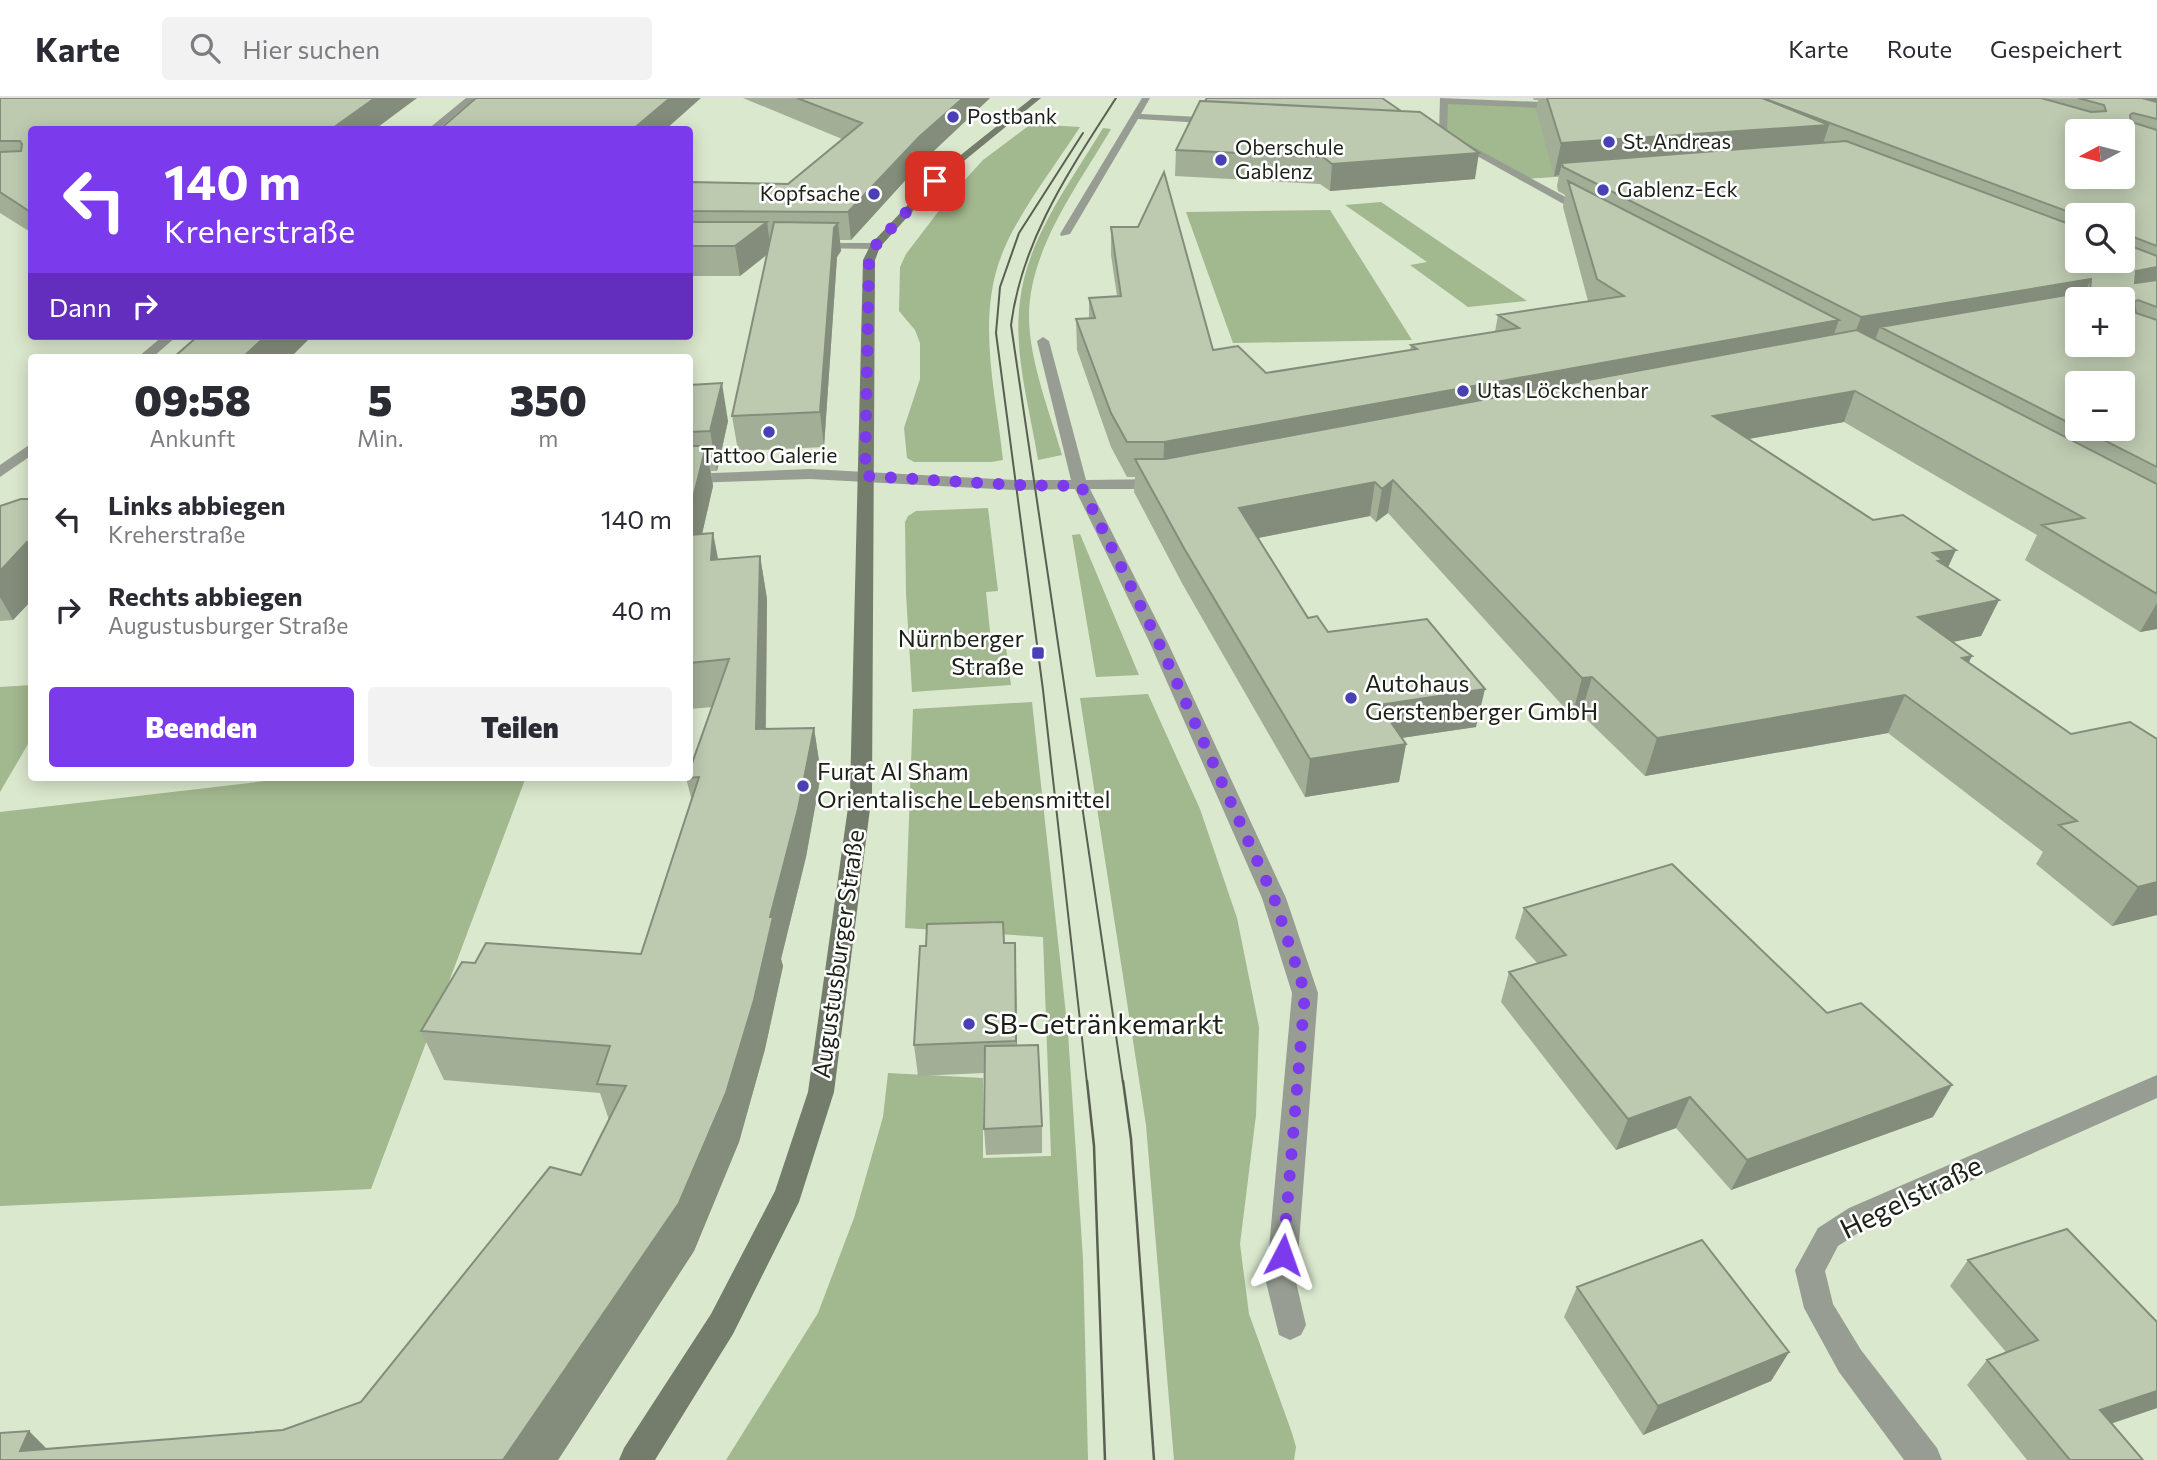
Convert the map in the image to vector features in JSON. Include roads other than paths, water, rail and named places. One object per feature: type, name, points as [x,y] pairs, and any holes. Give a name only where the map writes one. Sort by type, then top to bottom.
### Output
[{"type":"main road","name":"Augustusburger Straße","points":[[636,1460],[722,1324],[789,1193],[821,1092],[860,793],[867,275],[875,246],[940,176],[1037,98]]},
{"type":"street","points":[[436,126],[471,98]]},
{"type":"street","points":[[1065,234],[1146,98]]},
{"type":"street","points":[[1579,107],[1445,99],[1436,132],[1600,220]]},
{"type":"street","points":[[1134,116],[1228,121]]},
{"type":"street","points":[[1530,183],[1557,181]]},
{"type":"street","points":[[795,246],[875,246]]},
{"type":"street","points":[[149,354],[166,340]]},
{"type":"street","points":[[1043,341],[1073,466],[1081,486],[1158,641],[1274,898],[1305,993],[1281,1282],[1290,1325]]},
{"type":"street","points":[[0,472],[28,450]]},
{"type":"street","points":[[693,479],[810,474],[1014,485],[1081,486],[1176,482]]},
{"type":"street","name":"Hegelstraße","points":[[1925,1460],[1850,1361],[1819,1308],[1810,1270],[1828,1237],[1859,1217],[2157,1086]]},
{"type":"tram line","points":[[1116,98],[1065,179],[1037,234],[1017,294],[1011,325],[1123,1083]]},
{"type":"tram line","points":[[1083,133],[1019,233],[1000,287],[996,333],[1043,690],[1087,1083]]},
{"type":"tram line","points":[[1087,1081],[1094,1146],[1105,1460]]},
{"type":"tram line","points":[[1123,1081],[1131,1139],[1154,1460]]},
{"type":"place","name":"Postbank","points":[[953,117]]},
{"type":"place","name":"St. Andreas","points":[[1609,142]]},
{"type":"place","name":"Oberschule Gablenz","points":[[1221,160]]},
{"type":"place","name":"Gablenz-Eck","points":[[1603,190]]},
{"type":"place","name":"Kopfsache","points":[[874,194]]},
{"type":"place","name":"Utas Löckchenbar","points":[[1463,391]]},
{"type":"place","name":"Tattoo Galerie","points":[[769,432]]},
{"type":"place","name":"Nürnberger Straße","points":[[1038,653]]},
{"type":"place","name":"Autohaus Gerstenberger GmbH","points":[[1351,698]]},
{"type":"place","name":"Furat Al Sham Orientalische Lebensmittel","points":[[803,786]]},
{"type":"place","name":"SB-Getränkemarkt","points":[[969,1024]]}]
